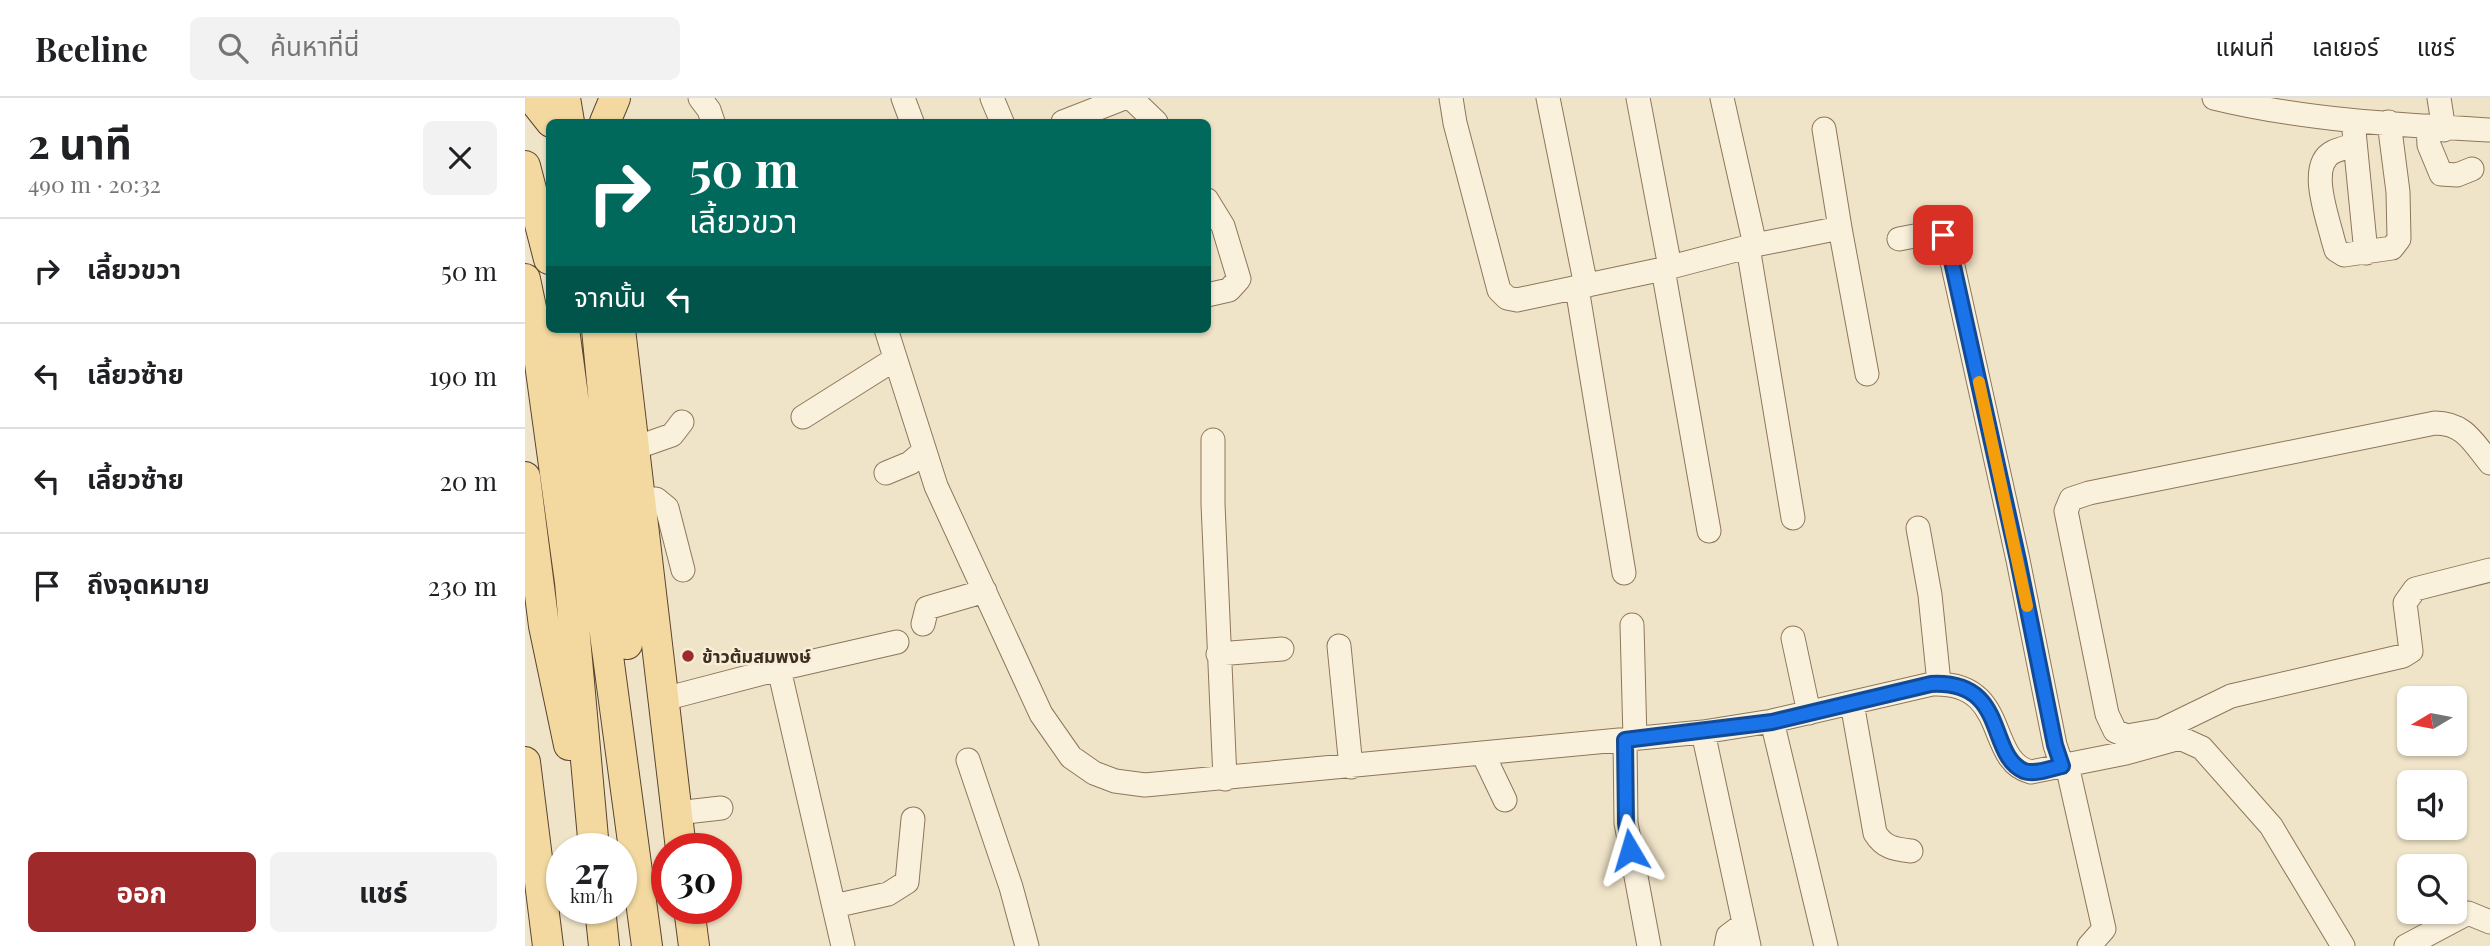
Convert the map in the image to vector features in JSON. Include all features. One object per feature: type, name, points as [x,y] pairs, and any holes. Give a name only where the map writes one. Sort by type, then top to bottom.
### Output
[{"type":"main road","points":[[532,98],[549,119]]},
{"type":"main road","points":[[565,98],[568,119]]},
{"type":"main road","points":[[606,119],[614,98]]},
{"type":"main road","points":[[525,166],[546,248]]},
{"type":"main road","points":[[525,279],[543,381],[570,582],[591,833]]},
{"type":"main road","points":[[565,333],[647,946]]},
{"type":"main road","points":[[597,333],[613,471],[625,617],[639,882]]},
{"type":"main road","points":[[613,471],[619,333]]},
{"type":"main road","points":[[620,333],[679,833]]},
{"type":"main road","points":[[525,478],[544,626],[589,833]]},
{"type":"main road","points":[[525,762],[548,946]]},
{"type":"main road","points":[[602,924],[604,946]]},
{"type":"main road","points":[[691,924],[694,946]]},
{"type":"street","points":[[700,98],[712,119]]},
{"type":"street","points":[[903,98],[911,119]]},
{"type":"street","points":[[992,98],[1001,119]]},
{"type":"street","points":[[1071,119],[1124,98]]},
{"type":"street","points":[[1131,98],[1153,119]]},
{"type":"street","points":[[1451,98],[1455,123],[1499,290],[1507,298],[1517,300],[1581,287],[1840,228]]},
{"type":"street","points":[[1548,98],[1581,287],[1624,573]]},
{"type":"street","points":[[1638,98],[1709,531]]},
{"type":"street","points":[[1722,98],[1752,246],[1793,518]]},
{"type":"street","points":[[2214,98],[2249,107],[2322,107],[2353,120],[2490,130]]},
{"type":"street","points":[[2439,98],[2436,128],[2429,145],[2441,174],[2457,175],[2472,169]]},
{"type":"street","points":[[2353,120],[2366,253]]},
{"type":"street","points":[[2354,145],[2332,152],[2323,160],[2319,175],[2336,250],[2344,255],[2392,248],[2399,239],[2398,192],[2389,122]]},
{"type":"street","points":[[1824,129],[1867,374]]},
{"type":"street","points":[[1211,206],[1223,226],[1239,279],[1229,290],[1211,294]]},
{"type":"street","points":[[1899,239],[1930,233],[1943,235],[1947,239],[2018,560],[2055,745],[2062,766],[2069,774],[2104,929],[2088,946]]},
{"type":"street","points":[[887,333],[936,486],[1041,714],[1071,757],[1094,773],[1115,781],[1146,785],[1630,740],[1772,722],[1939,683],[1965,688],[1977,697],[1988,710],[2010,755],[2022,770],[2031,772],[2062,766],[2180,738],[2202,748],[2271,826],[2343,946]]},
{"type":"street","points":[[803,416],[895,359]]},
{"type":"street","points":[[635,448],[672,435],[683,422]]},
{"type":"street","points":[[2490,463],[2465,431],[2451,423],[2435,423],[2089,493],[2071,499],[2066,510],[2107,714],[2115,731],[2127,736],[2161,730],[2231,696],[2403,656],[2411,651],[2405,603],[2415,589],[2490,570]]},
{"type":"street","points":[[1213,440],[1218,654],[1225,779]]},
{"type":"street","points":[[886,473],[910,463],[924,451]]},
{"type":"street","points":[[641,499],[656,499],[667,508],[683,570]]},
{"type":"street","points":[[1918,528],[1930,595],[1939,683]]},
{"type":"street","points":[[923,624],[927,608],[985,591]]},
{"type":"street","points":[[1632,625],[1626,823],[1649,946]]},
{"type":"street","points":[[1793,638],[1809,713]]},
{"type":"street","points":[[664,699],[897,642]]},
{"type":"street","points":[[1339,646],[1351,767]]},
{"type":"street","points":[[1218,654],[1282,649]]},
{"type":"street","points":[[779,669],[843,946]]},
{"type":"street","points":[[1852,703],[1875,833],[1888,847],[1911,851]]},
{"type":"street","points":[[1772,722],[1826,946]]},
{"type":"street","points":[[1703,732],[1747,935],[1728,936],[1726,946]]},
{"type":"street","points":[[1483,754],[1505,800]]},
{"type":"street","points":[[968,760],[1011,887],[1027,946]]},
{"type":"street","points":[[677,813],[721,808]]},
{"type":"street","points":[[834,906],[888,894],[907,882],[913,818]]},
{"type":"street","points":[[2406,946],[2468,913],[2490,922]]},
{"type":"slow traffic","points":[[1979,382],[2027,606]]},
{"type":"place","name":"ข้าวต้มสมพงษ์","points":[[688,656]]},
{"type":"route","points":[[1630,850],[1626,823],[1625,740],[1772,722],[1931,684],[1946,683],[1965,688],[1977,697],[1988,710],[2005,746],[2022,770],[2031,772],[2062,766],[2055,745],[2018,560],[1947,239],[1943,235]]}]
